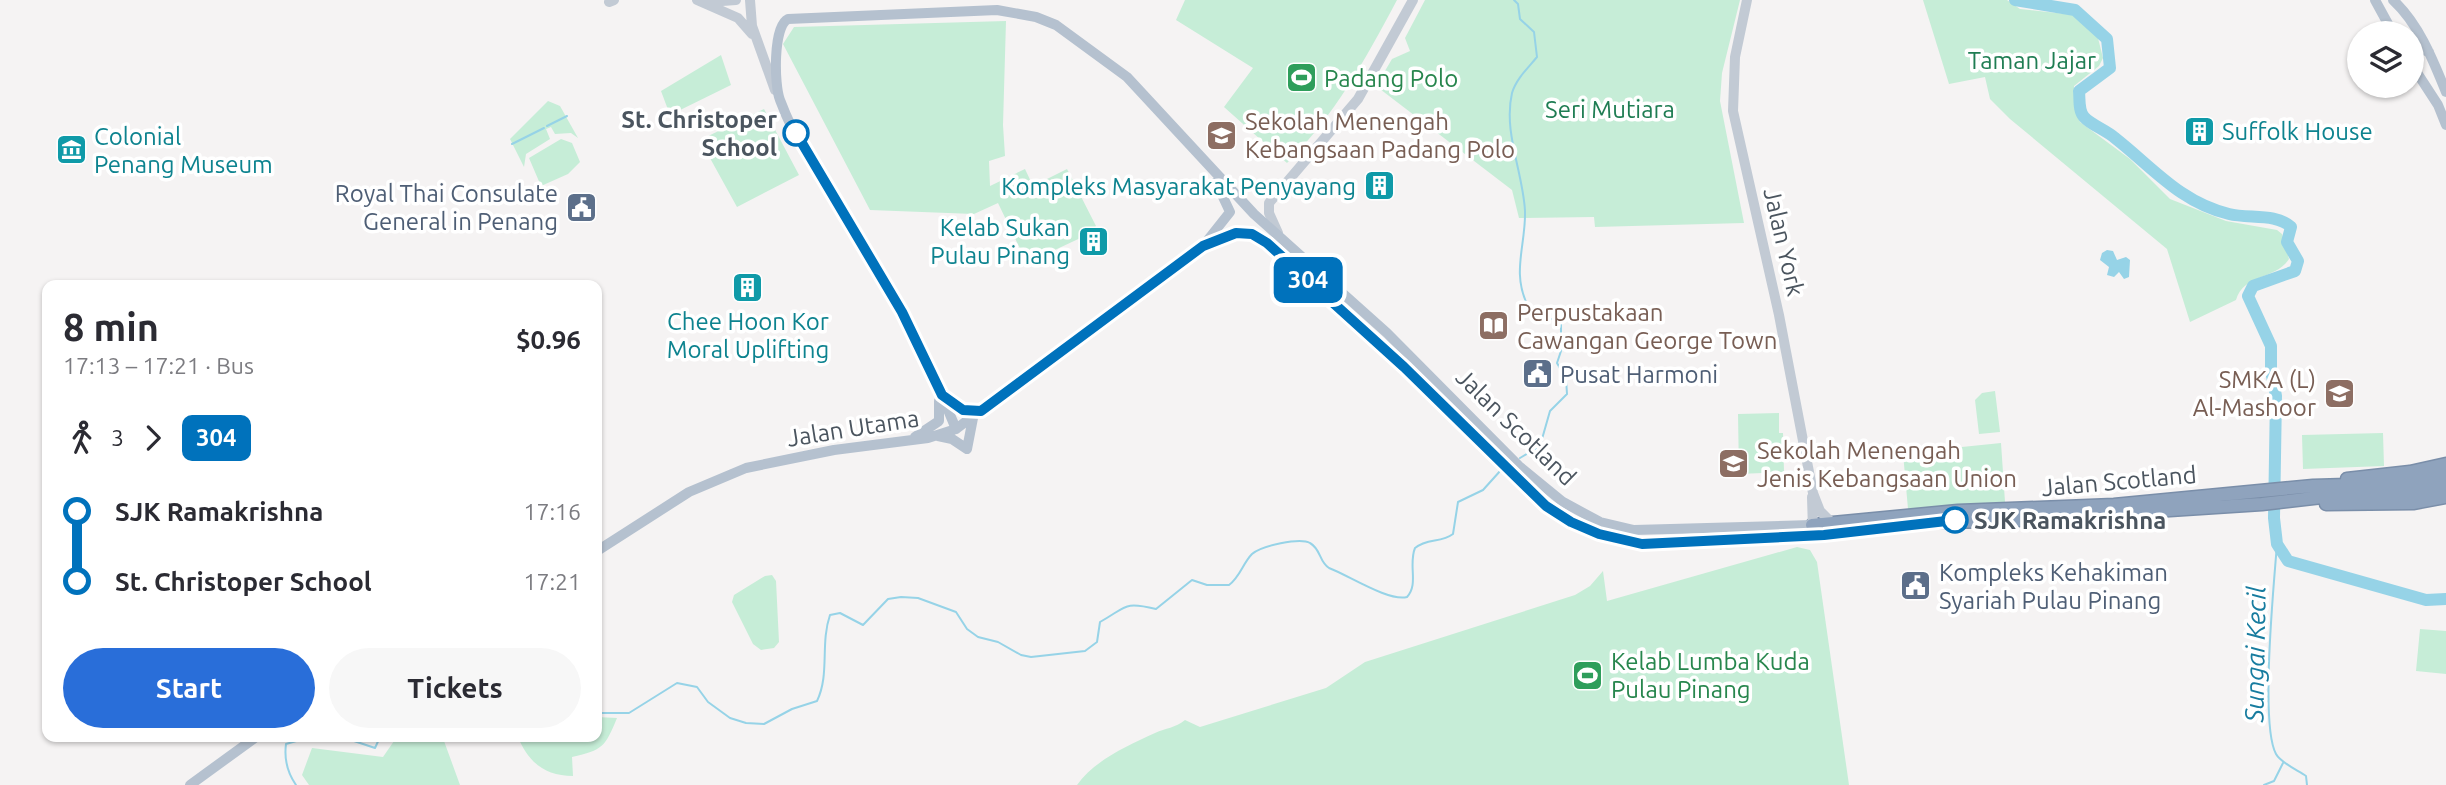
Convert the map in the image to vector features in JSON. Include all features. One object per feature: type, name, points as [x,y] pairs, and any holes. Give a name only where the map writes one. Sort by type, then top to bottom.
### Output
[{"type":"highway","points":[[2313,486],[2320,482],[2410,472],[2446,464]]},
{"type":"highway","points":[[2352,491],[2414,483],[2446,475]]},
{"type":"highway","name":"Jalan Scotland","points":[[1813,530],[2265,504],[2280,496],[2313,486],[2352,491]]},
{"type":"highway","points":[[2352,491],[2412,493],[2446,486]]},
{"type":"highway","name":"Jalan Scotland","points":[[1813,530],[1832,523],[1958,511],[2114,505],[2260,490],[2280,496],[2352,491]]},
{"type":"highway","points":[[2280,496],[2407,503],[2446,497]]},
{"type":"main road","points":[[2375,0],[2386,21]]},
{"type":"main road","points":[[2393,0],[2409,19],[2429,52],[2446,92]]},
{"type":"main road","points":[[956,429],[902,312],[802,146],[778,97],[777,36],[780,25],[788,19],[953,10],[1006,10],[1056,25],[1110,62],[1136,87],[1207,167],[1226,199],[1230,212],[1203,246]]},
{"type":"main road","points":[[2424,50],[2429,52]]},
{"type":"main road","points":[[2424,83],[2438,105],[2446,125]]},
{"type":"main road","name":"Jalan Scotland","points":[[1207,167],[1254,215],[1414,358],[1509,463]]},
{"type":"main road","name":"Jalan Scotland","points":[[1242,233],[1267,243],[1509,463],[1582,513],[1619,527],[1644,531],[1813,530]]},
{"type":"main road","name":"Jalan Utama","points":[[602,548],[689,492],[715,479],[782,460],[936,436],[956,429],[1203,246],[1224,236],[1242,233]]},
{"type":"main road","points":[[912,439],[939,421],[941,411],[935,380]]},
{"type":"main road","points":[[936,436],[952,439],[967,449],[969,428],[978,413],[963,410],[942,395]]},
{"type":"main road","points":[[190,785],[249,742]]},
{"type":"street","points":[[701,1],[736,0]]},
{"type":"street","points":[[750,0],[750,16],[757,44],[778,97]]},
{"type":"street","points":[[1281,238],[1269,212],[1269,203],[1357,99],[1413,0]]},
{"type":"street","name":"Jalan York","points":[[1747,0],[1735,57],[1733,111],[1779,315],[1813,493],[1820,511],[1832,523]]},
{"type":"street","points":[[701,1],[738,18],[757,44]]},
{"type":"street","name":"Jalan York","points":[[1813,493],[1813,530]]},
{"type":"green space","name":"Padang Polo","points":[[1185,0],[1397,0],[1361,65],[1334,106],[1287,163],[1224,107],[1253,68],[1176,20]]},
{"type":"green space","name":"Seri Mutiara","points":[[1425,0],[1740,0],[1722,73],[1720,101],[1744,223],[1595,227],[1594,217],[1519,218],[1512,190],[1376,86],[1392,59],[1410,51],[1405,38]]},
{"type":"green space","name":"Taman Jajar","points":[[1923,0],[2007,0],[2020,9],[2075,15],[2098,38],[2103,58],[2099,66],[2074,86],[2074,107],[2080,122],[2130,159],[2170,199],[2226,221],[2277,230],[2282,234],[2289,259],[2283,266],[2246,285],[2236,300],[2190,322],[2167,249],[2010,119],[1990,99],[1985,77],[1949,84]]},
{"type":"green space","points":[[1006,21],[1003,125],[1005,156],[989,161],[990,186],[1025,169],[1033,186],[1067,169],[1096,226],[1089,234],[1027,263],[998,203],[974,214],[870,210],[783,44],[794,27]]},
{"type":"green space","points":[[721,55],[731,85],[670,115],[661,91]]},
{"type":"green space","points":[[548,101],[560,106],[578,138],[571,133],[555,134],[551,127],[546,129],[550,139],[526,154],[524,167],[510,139]]},
{"type":"green space","points":[[764,109],[799,175],[737,207],[700,140]]},
{"type":"green space","points":[[561,139],[572,143],[580,162],[568,174],[541,186],[529,158]]},
{"type":"green space","points":[[1995,391],[2000,432],[1979,434],[1975,400],[1982,393]]},
{"type":"green space","points":[[1779,413],[1779,433],[1783,433],[1784,472],[1739,474],[1738,414]]},
{"type":"green space","points":[[2383,433],[2384,466],[2303,469],[2302,435]]},
{"type":"green space","points":[[2001,443],[2005,502],[1908,509],[1903,453]]},
{"type":"green space","name":"Kelab Lumba Kuda Pulau Pinang","points":[[1797,547],[1810,550],[1817,562],[1849,785],[1077,785],[1093,768],[1112,754],[1185,720],[1200,727],[1326,688],[1365,662],[1575,595],[1590,586],[1603,571],[1607,601]]},
{"type":"green space","points":[[772,575],[776,581],[779,642],[774,648],[761,650],[753,644],[732,602],[734,595],[765,576]]},
{"type":"green space","points":[[2420,629],[2446,631],[2446,674],[2416,671]]},
{"type":"green space","points":[[602,717],[617,718],[602,746],[572,757],[573,776],[554,773],[539,766],[520,742],[602,742]]},
{"type":"green space","points":[[393,742],[444,742],[460,785],[309,785],[302,775],[312,748],[383,757]]},
{"type":"water","points":[[2113,251],[2117,260],[2126,257],[2130,260],[2129,277],[2124,279],[2119,272],[2114,277],[2107,275],[2109,267],[2100,260],[2102,253]]},
{"type":"waterway","points":[[1514,0],[1518,4],[1520,19],[1534,32],[1537,57],[1516,83],[1510,108],[1512,137],[1525,211],[1520,282],[1531,310],[1561,323],[1561,351],[1557,363],[1566,379],[1567,394],[1550,411],[1540,446],[1520,458]]},
{"type":"waterway","points":[[2015,0],[2075,10],[2107,39],[2110,68],[2079,91],[2081,111],[2087,120],[2111,135],[2168,183],[2196,202],[2229,214],[2278,220],[2291,227],[2287,242],[2298,261],[2295,271],[2253,286],[2248,296],[2271,346],[2271,371],[2276,396],[2274,518],[2277,544],[2288,561],[2426,600],[2446,599]]},
{"type":"waterway","points":[[547,126],[567,116]]},
{"type":"waterway","points":[[512,144],[544,128]]},
{"type":"waterway","points":[[602,713],[629,713],[677,683],[697,687],[708,702],[730,718],[746,723],[764,724],[792,709],[817,701],[823,680],[830,615],[840,613],[863,625],[888,599],[901,597],[918,598],[956,612],[967,629],[978,637],[998,642],[1021,655],[1031,657],[1085,651],[1097,642],[1100,622],[1121,609],[1131,606],[1156,609],[1192,580],[1207,585],[1229,585],[1252,554],[1281,543],[1310,543],[1329,568],[1379,592],[1407,597],[1411,592],[1413,580],[1412,561],[1415,548],[1453,534],[1458,502],[1483,490],[1501,470]]},
{"type":"waterway","name":"Sungai Kecil","points":[[2277,544],[2268,685],[2271,738],[2278,757],[2306,776],[2307,785]]},
{"type":"waterway","points":[[293,742],[286,744],[285,755],[290,775],[296,785]]},
{"type":"waterway","points":[[357,742],[375,748],[378,742]]},
{"type":"waterway","name":"Sungai Kecil","points":[[2264,785],[2274,781],[2283,763]]},
{"type":"bus line","name":"304","points":[[796,133],[902,312],[942,395],[963,410],[981,411],[1203,246],[1236,233],[1252,234],[1267,243],[1404,367],[1499,463],[1546,506],[1571,522],[1599,534],[1642,544],[1668,544],[1824,535],[1955,520]]},
{"type":"place","name":"Padang Polo","points":[[1301,78]]},
{"type":"place","name":"Suffolk House","points":[[2199,131]]},
{"type":"place","name":"St. Christoper School","points":[[796,133]]},
{"type":"place","name":"Sekolah Menengah Kebangsaan Padang Polo","points":[[1222,135]]},
{"type":"place","name":"Colonial Penang Museum","points":[[71,150]]},
{"type":"place","name":"Kompleks Masyarakat Penyayang","points":[[1379,186]]},
{"type":"place","name":"Royal Thai Consulate General in Penang","points":[[581,207]]},
{"type":"place","name":"Kelab Sukan Pulau Pinang","points":[[1093,241]]},
{"type":"place","name":"Chee Hoon Kor Moral Uplifting","points":[[748,287]]},
{"type":"place","name":"Perpustakaan Cawangan George Town","points":[[1494,326]]},
{"type":"place","name":"Pusat Harmoni","points":[[1537,374]]},
{"type":"place","name":"SMKA (L) Al-Mashoor","points":[[2339,393]]},
{"type":"place","name":"Sekolah Menengah Jenis Kebangsaan Union","points":[[1734,464]]},
{"type":"place","name":"SJK Ramakrishna","points":[[1955,520]]},
{"type":"place","name":"Kompleks Kehakiman Syariah Pulau Pinang","points":[[1916,586]]},
{"type":"place","name":"Kelab Lumba Kuda Pulau Pinang","points":[[1588,675]]}]
